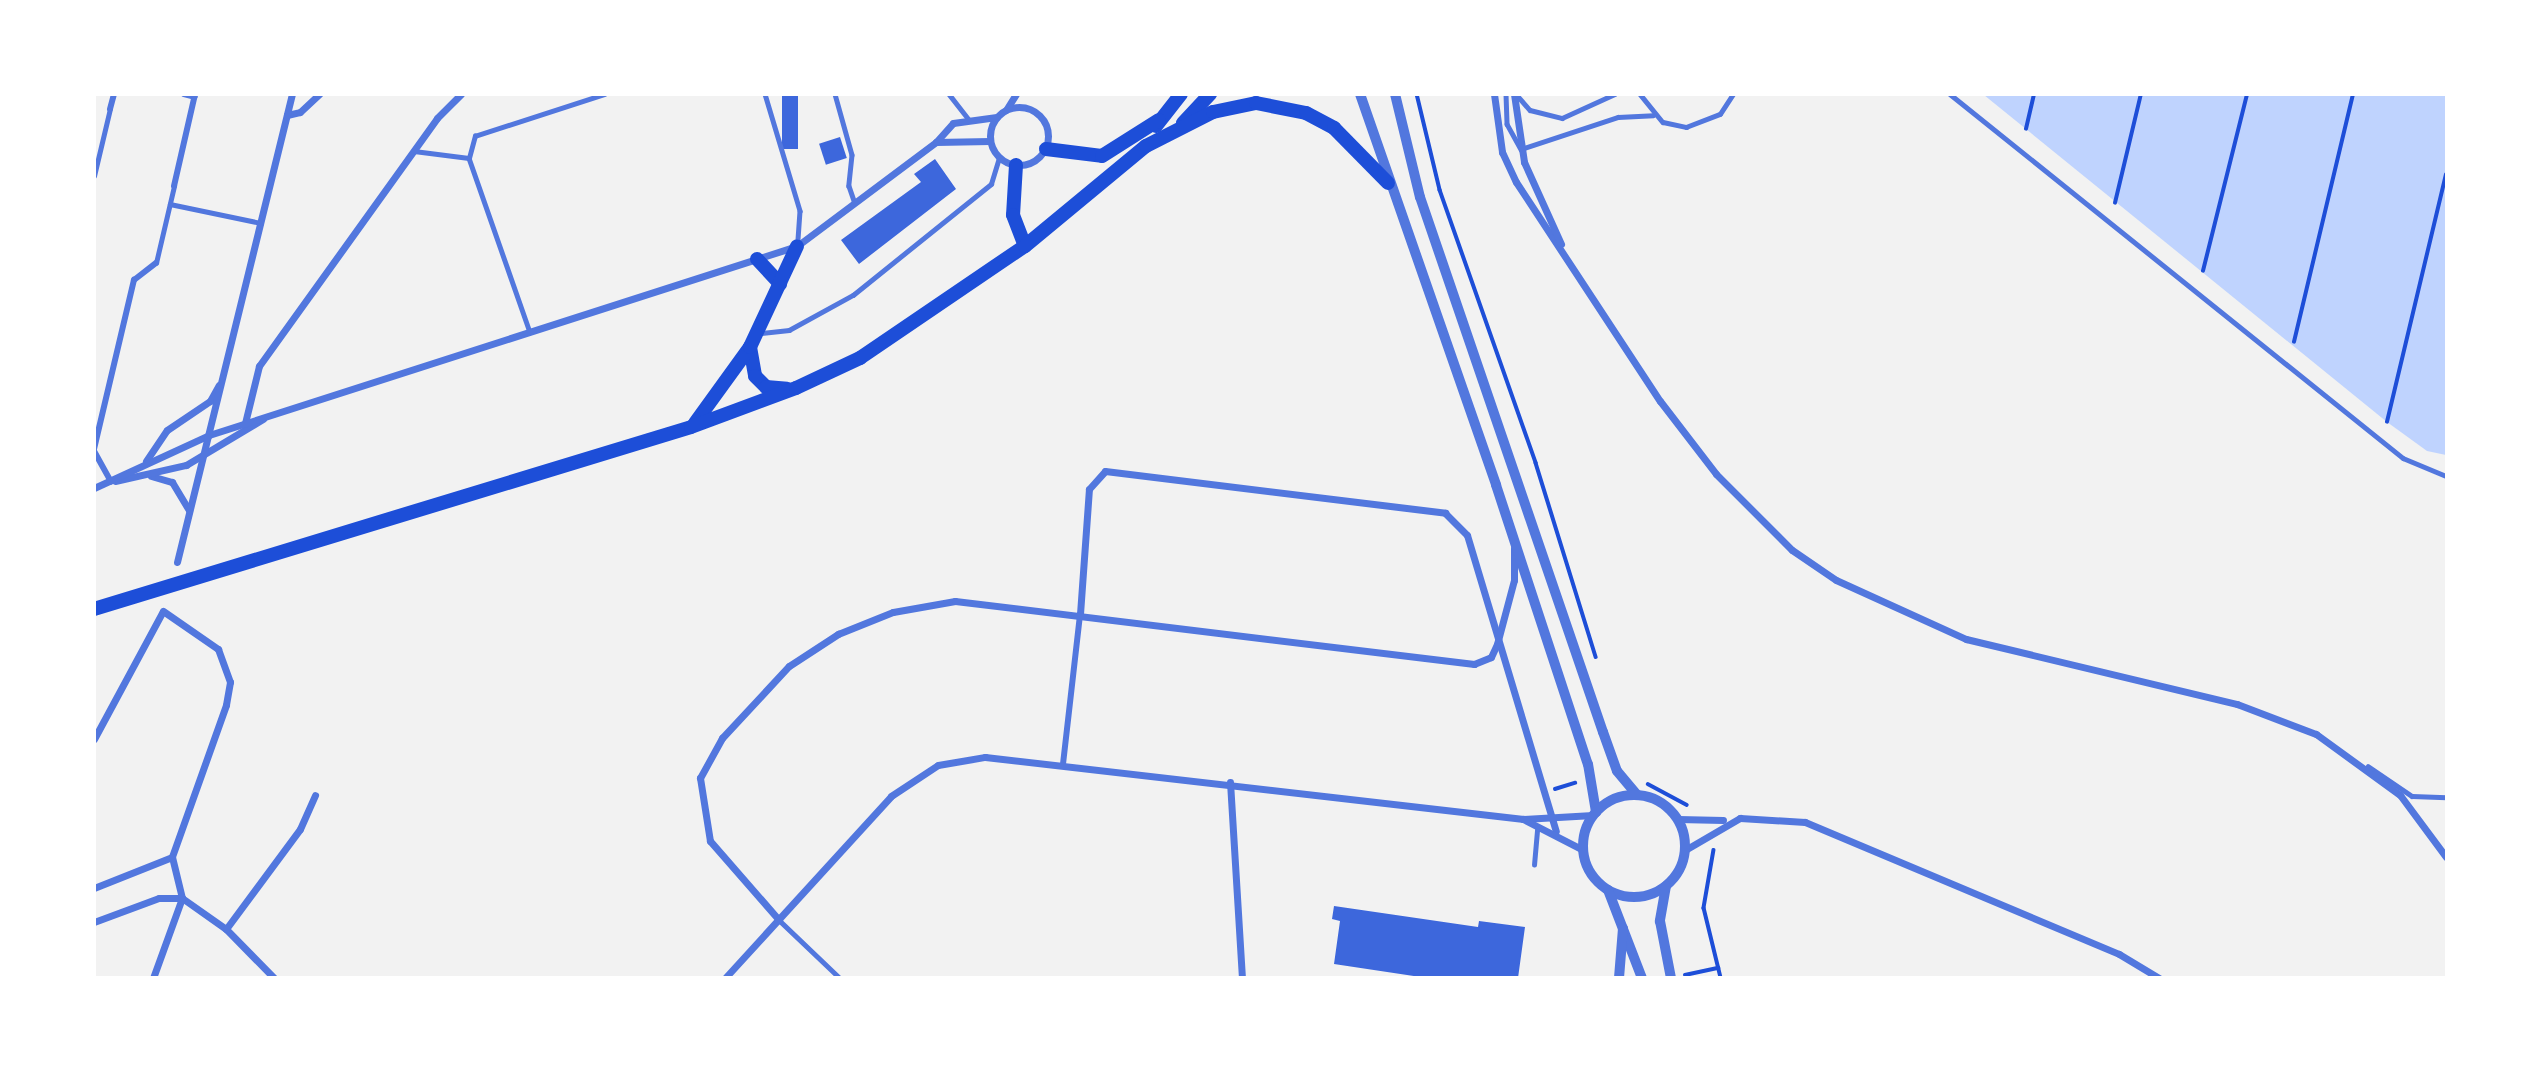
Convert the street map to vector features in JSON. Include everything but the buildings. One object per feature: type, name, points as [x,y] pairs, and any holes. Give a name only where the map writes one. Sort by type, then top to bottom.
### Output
[{"type":"highway","points":[[1146,146],[1159,120],[1181,94]]},
{"type":"highway","points":[[1173,134],[1210,94]]},
{"type":"highway","points":[[94,609],[691,427],[796,388],[860,358],[1025,246],[1146,146],[1233,106],[1280,106],[1334,128],[1388,183]]},
{"type":"highway","points":[[1046,149],[1102,156],[1159,120]]},
{"type":"highway","points":[[1016,165],[1013,215],[1025,246]]},
{"type":"highway","points":[[691,427],[750,347],[797,246]]},
{"type":"highway","points":[[757,259],[780,284]]},
{"type":"highway","points":[[750,347],[755,376],[766,387],[796,388]]},
{"type":"street","points":[[110,109],[114,94]]},
{"type":"street","points":[[174,186],[195,96],[184,94]]},
{"type":"street","points":[[177,562],[292,94]]},
{"type":"street","points":[[287,115],[300,112],[319,94]]},
{"type":"street","points":[[245,423],[259,366],[414,151],[461,94]]},
{"type":"street","points":[[1006,110],[1024,107],[1040,115],[1049,131],[1046,149],[1033,162],[1016,165],[999,158],[990,141],[997,117],[1006,110],[1016,94]]},
{"type":"street","points":[[1360,94],[1388,183],[1514,538],[1588,764],[1595,814],[1583,850]]},
{"type":"street","points":[[1395,94],[1420,197],[1603,732],[1617,771],[1637,795]]},
{"type":"street","points":[[1494,94],[1502,152],[1516,182],[1564,251],[1660,401],[1716,474],[1751,513],[1836,580],[1966,639],[2273,715],[2368,766],[2400,796],[2446,857]]},
{"type":"street","points":[[1515,94],[1521,149],[1564,251]]},
{"type":"street","points":[[111,482],[146,461],[209,435],[797,246],[936,142],[945,127],[968,118],[997,117]]},
{"type":"street","points":[[936,142],[990,141]]},
{"type":"street","points":[[111,482],[94,450],[134,279],[156,263]]},
{"type":"street","points":[[146,461],[167,430],[210,401],[223,379]]},
{"type":"street","points":[[94,488],[111,482],[150,476],[203,457],[268,415]]},
{"type":"street","points":[[1063,764],[1080,614],[1089,489],[1098,475],[1114,470],[1445,513],[1467,535],[1497,644],[1556,831]]},
{"type":"street","points":[[150,476],[172,482],[189,512]]},
{"type":"street","points":[[779,920],[710,841],[701,778],[722,738],[789,666],[838,634],[894,612],[955,601],[1080,614],[1474,664],[1491,657],[1497,644],[1514,580],[1514,538]]},
{"type":"street","points":[[94,739],[163,611],[206,635],[230,682],[213,752],[172,857],[183,898],[153,978]]},
{"type":"street","points":[[725,978],[912,779],[938,765],[985,757],[1230,782],[1523,819],[1595,814],[1613,799],[1637,795],[1660,802],[1678,819],[1685,850]]},
{"type":"street","points":[[1230,782],[1242,978]]},
{"type":"street","points":[[226,929],[300,829],[315,795]]},
{"type":"street","points":[[1678,819],[1705,822],[1773,816],[1835,832],[2119,954],[2160,978]]},
{"type":"street","points":[[1523,819],[1538,827],[1556,831],[1583,850],[1591,873],[1608,890],[1624,925],[1642,978]]},
{"type":"street","points":[[1673,978],[1660,921],[1667,886],[1685,850],[1710,830],[1731,820]]},
{"type":"street","points":[[94,888],[172,857]]},
{"type":"street","points":[[1608,890],[1632,897],[1667,886]]},
{"type":"street","points":[[94,922],[159,898],[183,898],[226,929],[274,978]]},
{"type":"street","points":[[1619,978],[1624,925]]},
{"type":"lane","points":[[530,331],[469,158],[475,136],[604,94]]},
{"type":"lane","points":[[765,94],[800,211],[797,246]]},
{"type":"lane","points":[[835,94],[852,155],[848,173],[855,203]]},
{"type":"lane","points":[[949,94],[968,118]]},
{"type":"lane","points":[[1506,94],[1511,137],[1521,149],[1604,120],[1653,114]]},
{"type":"lane","points":[[1515,94],[1530,110],[1562,118],[1615,94]]},
{"type":"lane","points":[[1640,94],[1653,114],[1674,126],[1698,126],[1720,114],[1733,94]]},
{"type":"lane","points":[[1950,94],[2403,458],[2446,476]]},
{"type":"lane","points":[[94,176],[110,109]]},
{"type":"lane","points":[[414,151],[469,158]]},
{"type":"lane","points":[[757,333],[789,330],[853,295],[990,184],[999,158]]},
{"type":"lane","points":[[156,263],[174,186]]},
{"type":"lane","points":[[170,204],[261,223]]},
{"type":"lane","points":[[2368,766],[2412,796],[2446,797]]},
{"type":"lane","points":[[1534,865],[1538,827]]},
{"type":"lane","points":[[779,920],[839,978]]},
{"type":"path","points":[[1417,94],[1440,190],[1536,463],[1597,660]]},
{"type":"path","points":[[2026,128],[2034,94]]},
{"type":"path","points":[[2115,203],[2141,94]]},
{"type":"path","points":[[2203,271],[2247,94]]},
{"type":"path","points":[[2294,342],[2353,94]]},
{"type":"path","points":[[2387,422],[2446,176]]},
{"type":"path","points":[[1640,782],[1665,791],[1705,822]]},
{"type":"path","points":[[1710,830],[1717,838],[1704,908],[1720,978]]},
{"type":"path","points":[[1673,978],[1718,968]]},
{"type":"water","points":[[1984,95],[2446,95],[2446,455],[2427,451],[2387,422]]}]
